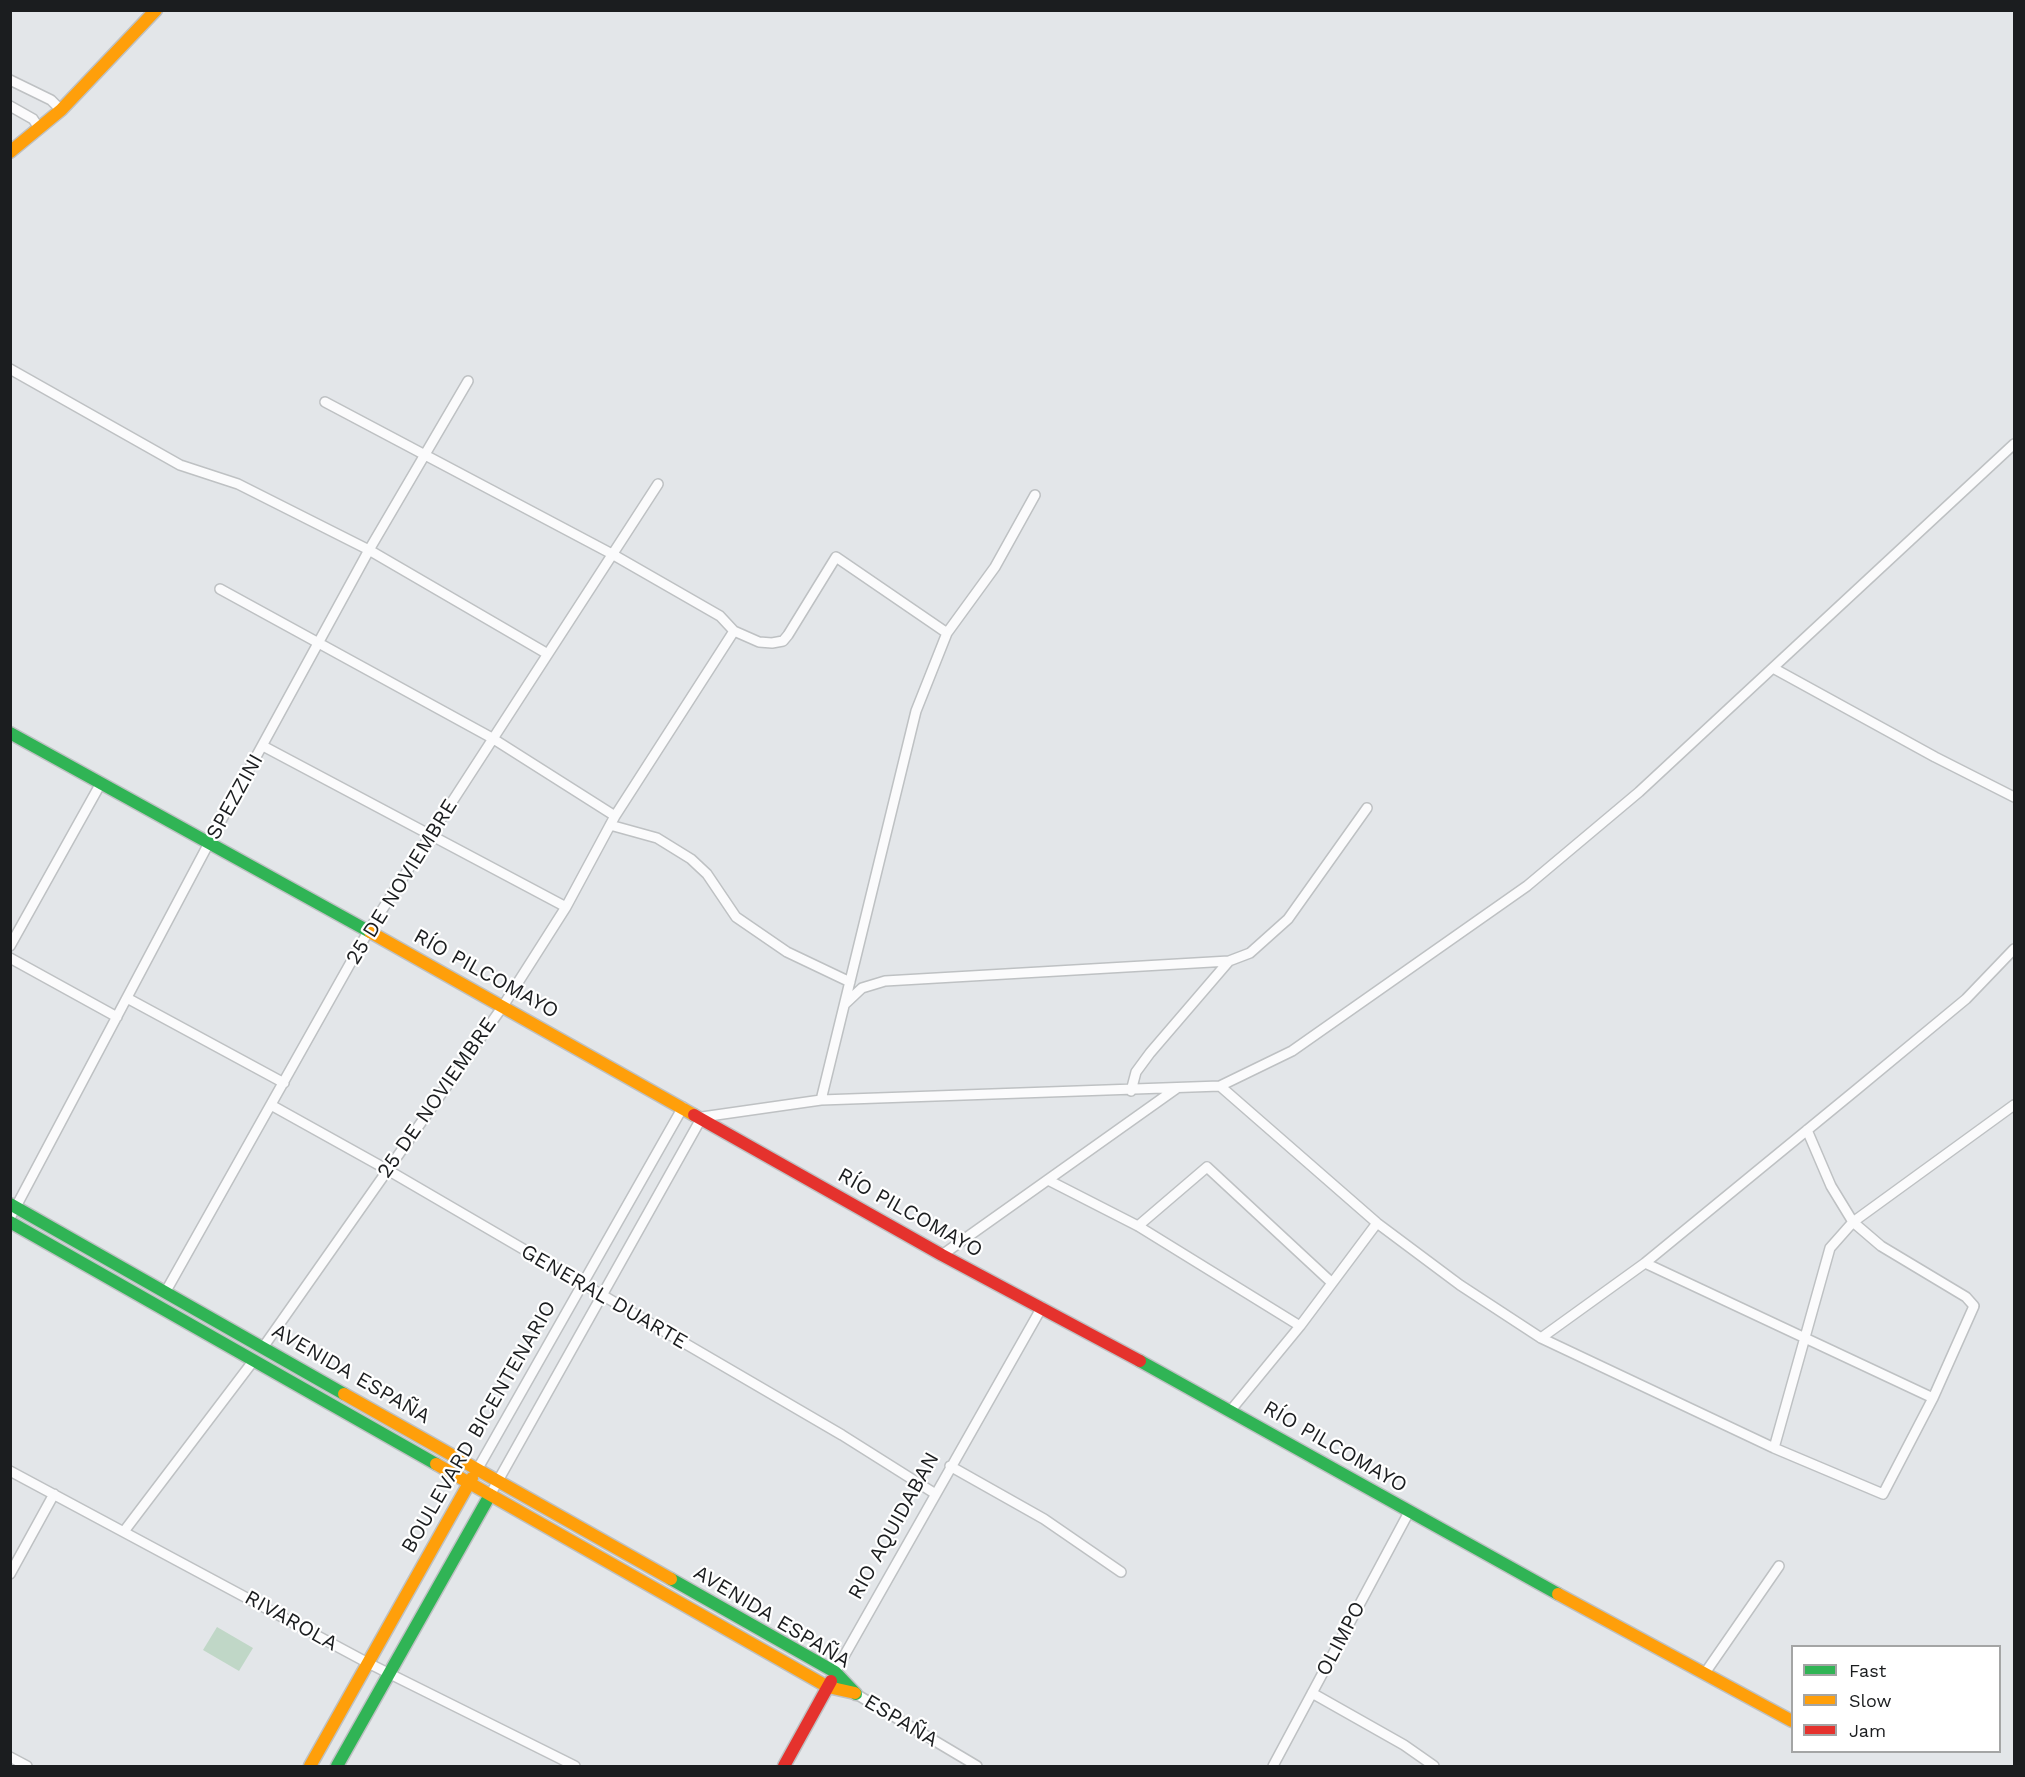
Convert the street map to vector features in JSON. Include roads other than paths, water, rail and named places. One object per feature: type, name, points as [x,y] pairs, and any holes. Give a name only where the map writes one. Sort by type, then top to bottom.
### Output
[{"type":"street","points":[[10,152],[61,110],[156,10]]},
{"type":"street","points":[[10,80],[51,100],[61,110]]},
{"type":"street","points":[[10,106],[33,119],[39,128]]},
{"type":"street","points":[[10,369],[180,465],[238,484],[369,550],[546,653]]},
{"type":"street","name":"SPEZZINI","points":[[12,1213],[210,841],[369,550],[468,381]]},
{"type":"street","points":[[325,402],[612,554],[720,616],[734,631],[759,642],[783,641],[802,616],[836,557],[947,633]]},
{"type":"street","points":[[702,1117],[821,1100],[1131,1091],[1220,1086],[1292,1051],[1527,886],[1639,792],[2014,444]]},
{"type":"street","name":"25 DE NOVIEMBRE","points":[[166,1291],[369,930],[546,653],[658,484]]},
{"type":"street","points":[[821,1100],[916,711],[947,633],[995,567],[1035,495]]},
{"type":"street","points":[[220,589],[492,738],[615,816]]},
{"type":"street","name":"25 DE NOVIEMBRE","points":[[264,1346],[386,1169],[503,1006],[566,907],[609,825],[734,631]]},
{"type":"street","points":[[1773,668],[1935,757],[2014,797]]},
{"type":"street","name":"RÍO PILCOMAYO","points":[[10,733],[369,930],[942,1255],[1231,1410],[1409,1512],[1791,1720]]},
{"type":"street","points":[[263,746],[566,907]]},
{"type":"street","points":[[10,946],[100,783]]},
{"type":"street","points":[[845,1004],[862,988],[885,981],[1229,961],[1250,953],[1288,919],[1367,808]]},
{"type":"street","points":[[609,825],[657,838],[692,859],[707,874],[736,917],[787,952],[850,982]]},
{"type":"street","points":[[1541,1338],[1645,1263],[1807,1130],[1966,999],[2014,949]]},
{"type":"street","points":[[10,958],[117,1017]]},
{"type":"street","points":[[1131,1091],[1136,1072],[1150,1053],[1229,961]]},
{"type":"street","points":[[127,998],[284,1083]]},
{"type":"street","points":[[1220,1086],[1377,1223],[1460,1285],[1541,1338],[1774,1448],[1883,1494],[1933,1398],[1974,1306],[1966,1297],[1881,1246],[1853,1222],[1831,1185],[1807,1130]]},
{"type":"street","points":[[942,1255],[1177,1088]]},
{"type":"street","name":"GENERAL DUARTE","points":[[272,1105],[842,1435],[934,1493]]},
{"type":"street","points":[[1774,1448],[1830,1248],[1853,1222],[2014,1106]]},
{"type":"street","name":"BOULEVARD BICENTENARIO","points":[[310,1767],[683,1107]]},
{"type":"street","name":"BOULEVARD BICENTENARIO","points":[[337,1767],[702,1117]]},
{"type":"street","points":[[1138,1226],[1207,1167],[1331,1282]]},
{"type":"street","points":[[1048,1180],[1138,1226],[1300,1326]]},
{"type":"street","name":"AVENIDA ESPAÑA","points":[[12,1213],[166,1291],[264,1346],[477,1470],[835,1672],[856,1694]]},
{"type":"street","name":"AVENIDA ESPAÑA","points":[[12,1213],[254,1360],[490,1495],[828,1687],[856,1694]]},
{"type":"street","points":[[1231,1410],[1300,1326],[1377,1223]]},
{"type":"street","points":[[1645,1263],[1933,1398]]},
{"type":"street","name":"RIO AQUIDABAN","points":[[784,1767],[934,1493],[1042,1307]]},
{"type":"street","points":[[125,1530],[254,1360]]},
{"type":"street","points":[[950,1466],[1044,1519],[1120,1572]]},
{"type":"street","name":"RIVAROLA","points":[[10,1471],[125,1530],[368,1663],[575,1767]]},
{"type":"street","points":[[10,1574],[54,1494]]},
{"type":"street","name":"OLIMPO","points":[[1273,1767],[1409,1512]]},
{"type":"street","points":[[1705,1673],[1779,1566]]},
{"type":"street","points":[[1312,1693],[1404,1745],[1434,1767]]},
{"type":"street","name":"ESPAÑA","points":[[856,1694],[977,1767]]},
{"type":"street","points":[[10,1757],[27,1767]]}]
